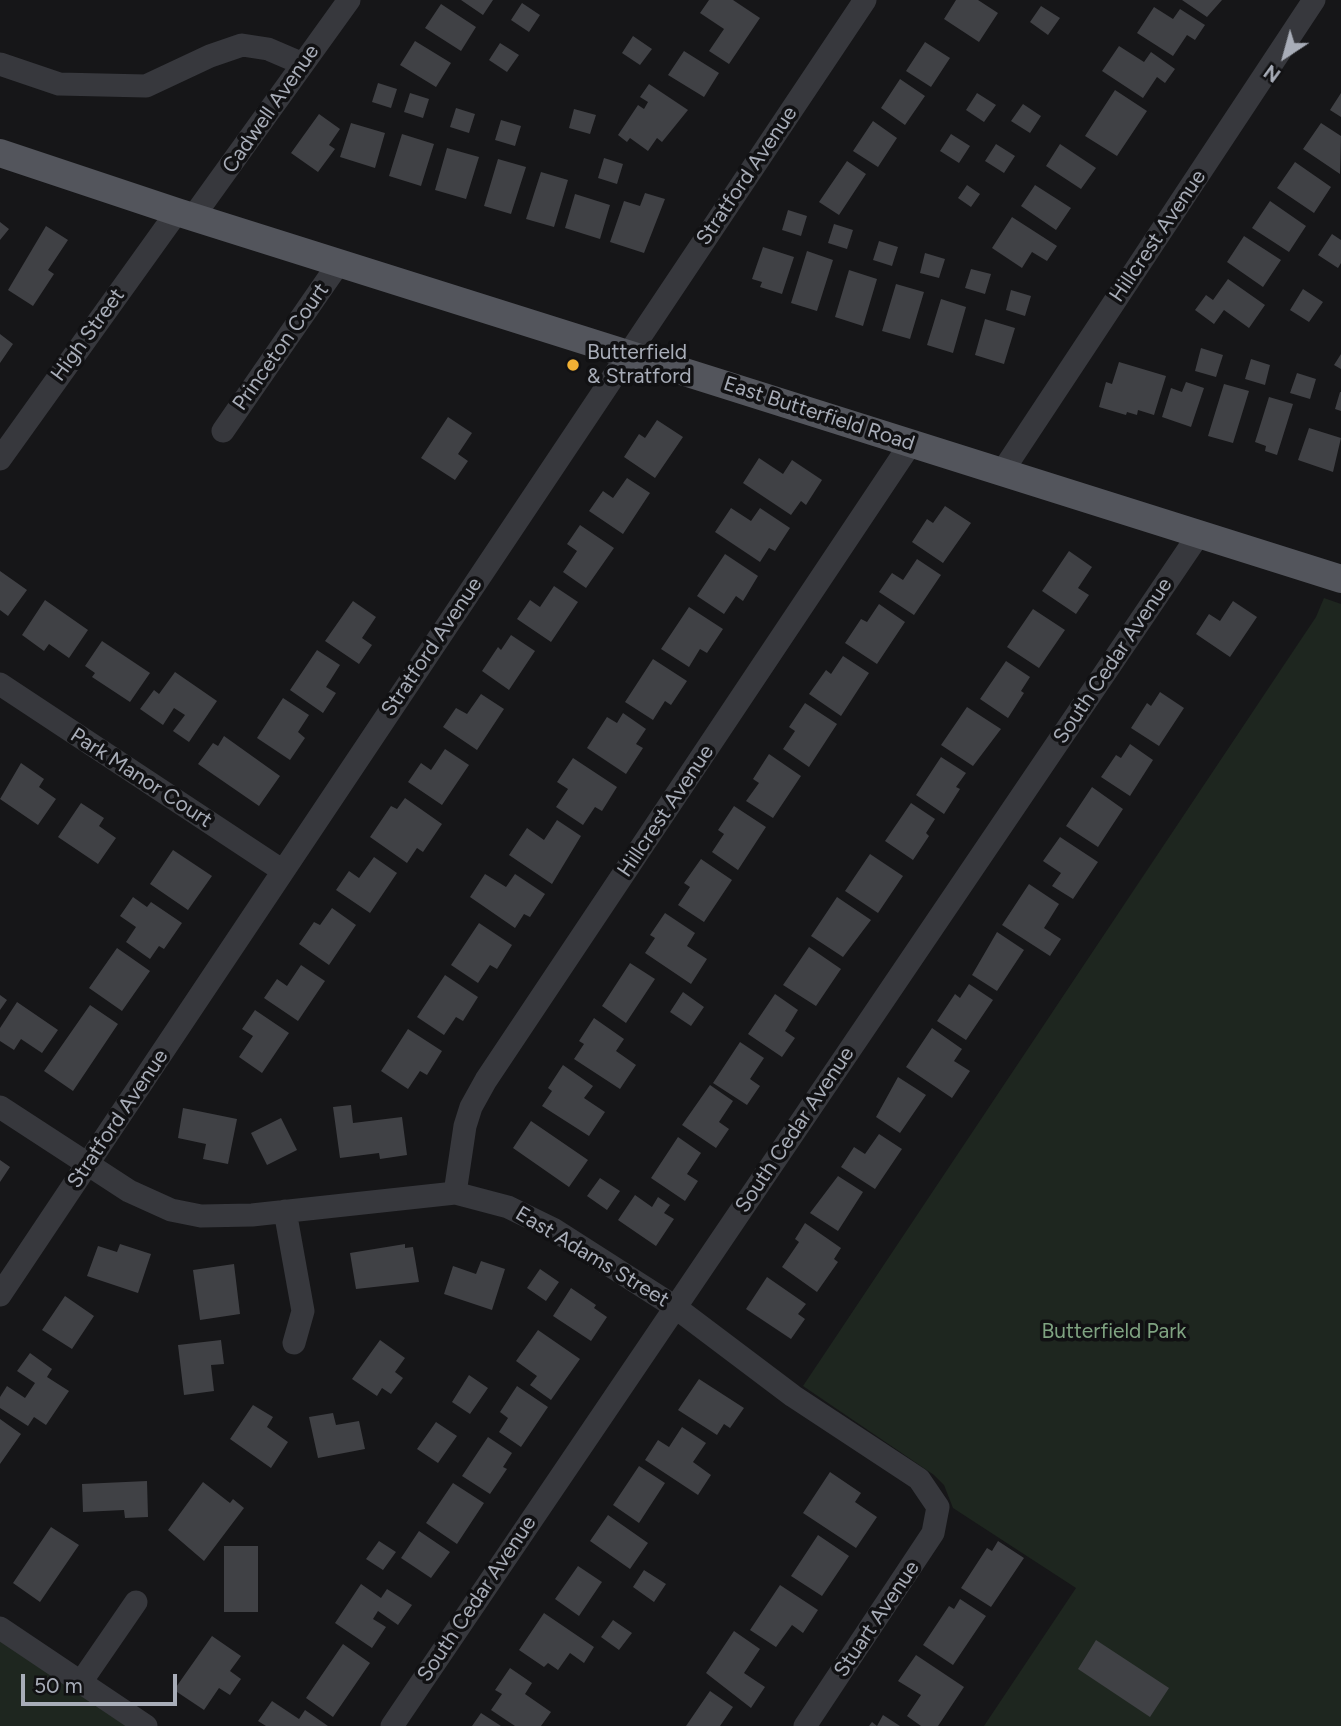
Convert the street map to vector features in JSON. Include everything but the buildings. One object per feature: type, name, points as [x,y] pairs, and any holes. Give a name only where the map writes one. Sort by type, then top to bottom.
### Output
[{"type":"main road","name":"East Butterfield Road","points":[[0,153],[185,215],[1341,579]]},
{"type":"street","name":"Cadwell Avenue","points":[[185,215],[303,64],[349,0]]},
{"type":"street","name":"Stratford Avenue","points":[[0,1295],[865,0]]},
{"type":"street","name":"Hillcrest Avenue","points":[[1002,472],[1314,0]]},
{"type":"street","points":[[0,64],[60,84],[146,86],[210,56],[242,45],[268,49],[303,64]]},
{"type":"street","name":"High Street","points":[[0,458],[185,215]]},
{"type":"street","name":"Princeton Court","points":[[223,431],[339,263]]},
{"type":"street","name":"Hillcrest Avenue","points":[[455,1193],[465,1126],[471,1107],[486,1080],[911,443]]},
{"type":"street","name":"South Cedar Avenue","points":[[391,1726],[1199,534]]},
{"type":"street","name":"Park Manor Court","points":[[0,684],[283,871]]},
{"type":"street","name":"East Adams Street","points":[[0,1107],[129,1191],[171,1210],[216,1217],[455,1193],[529,1215],[675,1307],[793,1396],[919,1479],[938,1507]]},
{"type":"street","points":[[285,1211],[303,1311],[294,1343]]},
{"type":"street","name":"Stuart Avenue","points":[[805,1726],[927,1545],[937,1520],[938,1507]]},
{"type":"street","points":[[81,1682],[136,1602]]},
{"type":"street","points":[[0,1628],[146,1726]]},
{"type":"green space","name":"Butterfield Park","points":[[1324,598],[1341,604],[1341,1726],[984,1726],[1076,1588],[953,1508],[944,1485],[934,1475],[803,1386],[1316,617]]},
{"type":"green space","points":[[0,1639],[129,1726],[0,1726]]},
{"type":"place","name":"Butterfield & Stratford","points":[[573,365]]}]
